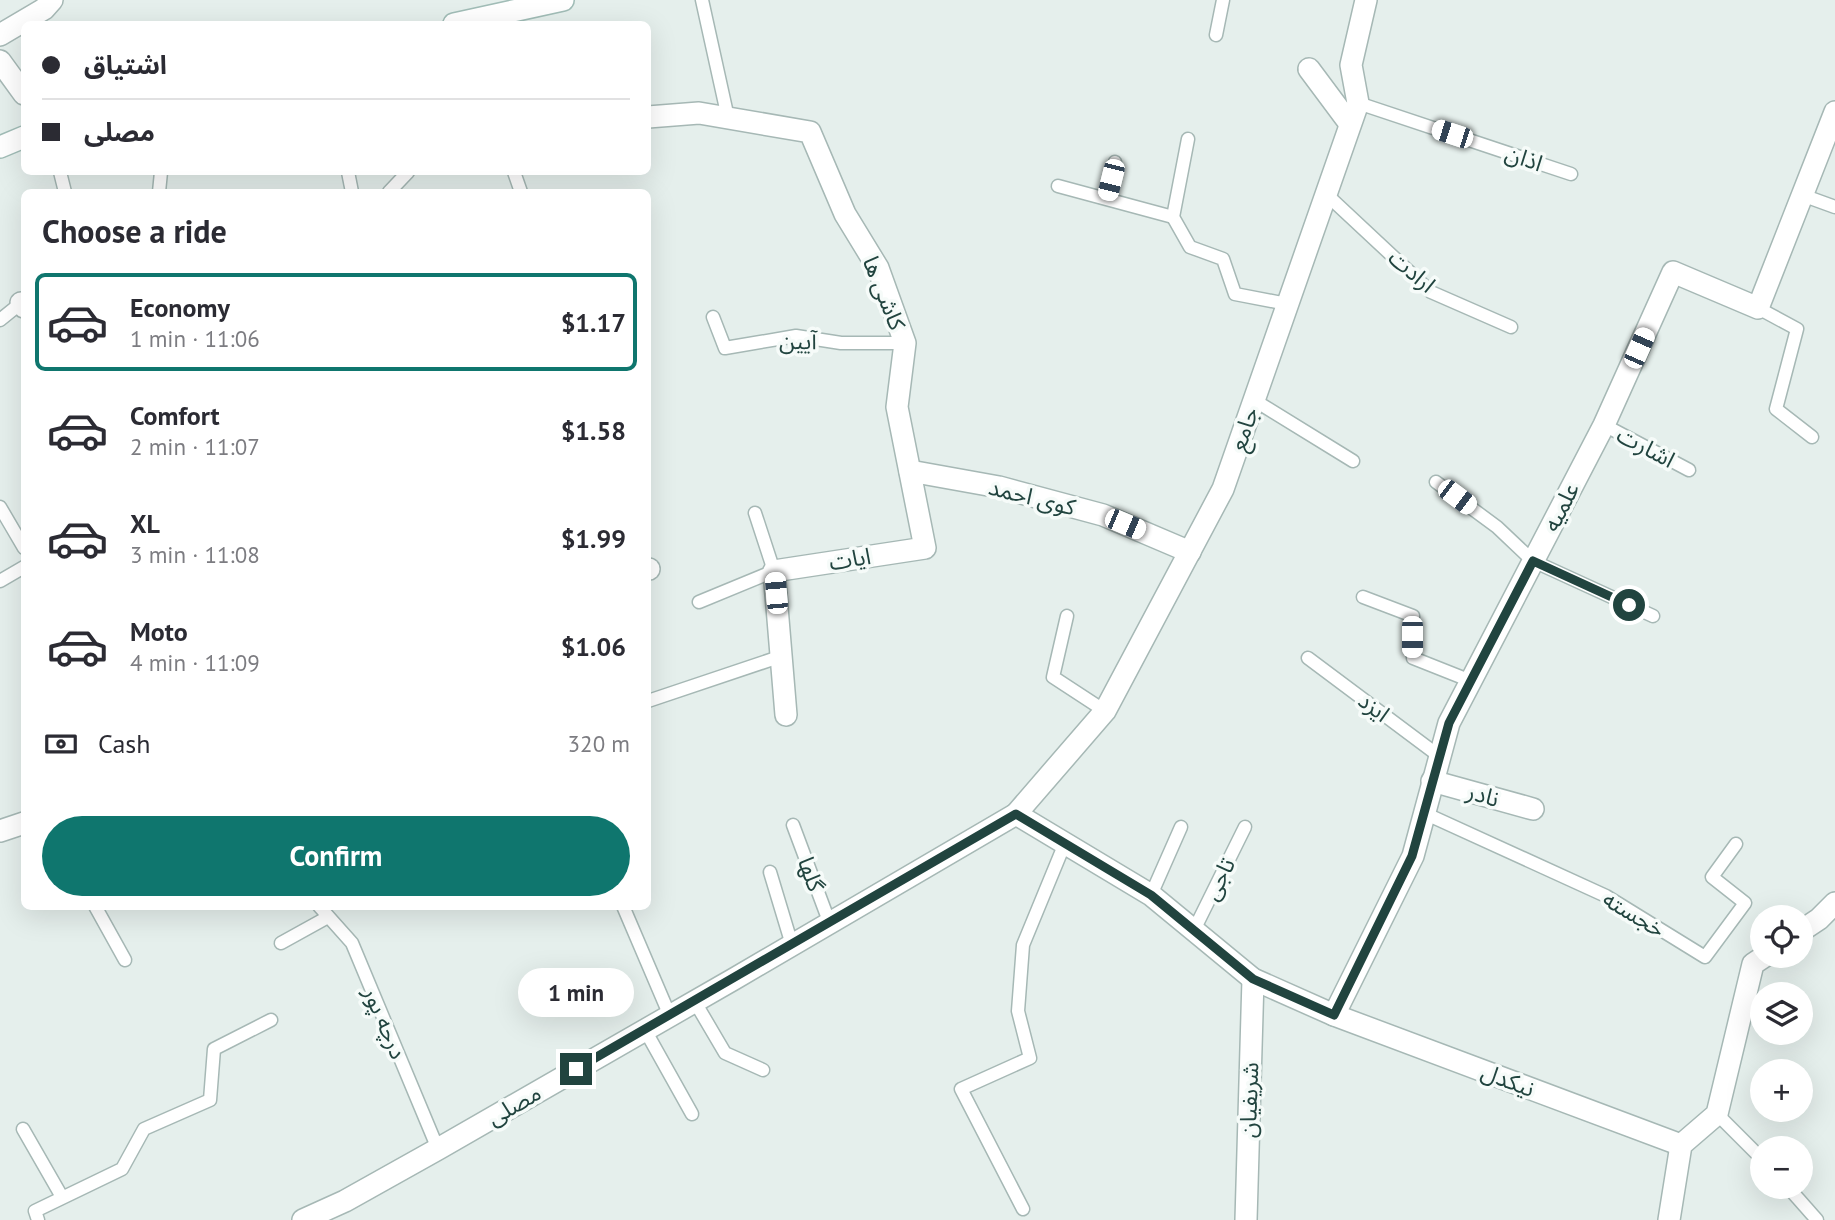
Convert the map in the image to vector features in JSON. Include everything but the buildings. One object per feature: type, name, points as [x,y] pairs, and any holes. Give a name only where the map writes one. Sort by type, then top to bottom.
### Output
[{"type":"street","points":[[23,21],[44,9],[52,0]]},
{"type":"street","points":[[468,21],[563,0]]},
{"type":"street","points":[[1358,103],[1351,65],[1366,0]]},
{"type":"street","points":[[0,34],[21,22]]},
{"type":"street","points":[[0,61],[21,90]]},
{"type":"street","points":[[1309,69],[1350,124]]},
{"type":"street","name":"جامع","points":[[1016,814],[1105,711],[1223,489],[1358,103]]},
{"type":"street","points":[[1758,308],[1835,112]]},
{"type":"street","name":"کاشی ها","points":[[651,117],[699,113],[810,132],[845,214],[878,268],[905,343],[897,407],[926,548]]},
{"type":"street","points":[[0,146],[21,138]]},
{"type":"street","name":"علمیه","points":[[1334,1015],[1412,856],[1449,723],[1604,425],[1673,272],[1758,308]]},
{"type":"street","name":"کوی احمد","points":[[910,471],[999,487],[1103,515],[1190,552]]},
{"type":"street","name":"ایات","points":[[774,571],[926,548]]},
{"type":"street","points":[[774,571],[786,715]]},
{"type":"street","name":"نادر","points":[[1432,781],[1533,809]]},
{"type":"street","points":[[1016,814],[1151,895],[1253,979],[1334,1015]]},
{"type":"street","name":"مصلی","points":[[303,1220],[345,1201],[438,1149],[1016,814]]},
{"type":"street","points":[[0,831],[21,823]]},
{"type":"street","points":[[1813,923],[1835,903]]},
{"type":"street","points":[[1669,1220],[1682,1145],[1717,1114],[1752,968]]},
{"type":"street","name":"شریفیان","points":[[1246,1220],[1253,979]]},
{"type":"street","name":"نیکدل","points":[[1334,1015],[1682,1145]]},
{"type":"lane","points":[[702,0],[728,118]]},
{"type":"lane","points":[[1216,35],[1223,0]]},
{"type":"lane","name":"اذان","points":[[1358,103],[1571,174]]},
{"type":"lane","points":[[1188,139],[1174,217],[1190,247],[1223,259],[1235,294],[1287,304]]},
{"type":"lane","points":[[1106,198],[1115,162]]},
{"type":"lane","points":[[392,189],[405,175]]},
{"type":"lane","points":[[1058,186],[1174,217]]},
{"type":"lane","name":"ارادت","points":[[1326,194],[1431,292],[1511,327]]},
{"type":"lane","points":[[1802,195],[1835,207]]},
{"type":"lane","points":[[0,320],[21,304]]},
{"type":"lane","points":[[1758,308],[1797,329],[1776,409],[1812,437]]},
{"type":"lane","name":"آیین","points":[[713,317],[725,348],[796,336],[841,343],[905,343]]},
{"type":"lane","points":[[1254,400],[1353,461]]},
{"type":"lane","name":"اشارت","points":[[1604,425],[1689,470]]},
{"type":"lane","points":[[1436,482],[1497,527],[1533,561],[1653,616]]},
{"type":"lane","points":[[0,507],[21,543]]},
{"type":"lane","points":[[755,513],[774,571]]},
{"type":"lane","points":[[0,581],[21,569]]},
{"type":"lane","name":"ایات","points":[[699,602],[774,571]]},
{"type":"lane","points":[[1363,597],[1412,616],[1412,658],[1471,681]]},
{"type":"lane","points":[[1067,616],[1053,677],[1105,711]]},
{"type":"lane","points":[[651,700],[782,656]]},
{"type":"lane","name":"ایزد","points":[[1308,658],[1439,756]]},
{"type":"lane","name":"خجسته","points":[[1424,813],[1606,896],[1705,957],[1745,903],[1712,877],[1736,844]]},
{"type":"lane","name":"گلها","points":[[793,825],[830,924]]},
{"type":"lane","points":[[1151,895],[1181,827]]},
{"type":"lane","name":"تاجی","points":[[1194,930],[1245,827]]},
{"type":"lane","points":[[1023,1209],[961,1088],[1030,1058],[1018,1011],[1023,945],[1065,843]]},
{"type":"lane","points":[[770,873],[792,945]]},
{"type":"lane","points":[[97,910],[125,960]]},
{"type":"lane","name":"درچه پور","points":[[322,910],[352,943],[438,1149]]},
{"type":"lane","points":[[625,910],[670,1016]]},
{"type":"lane","points":[[281,943],[328,917]]},
{"type":"lane","points":[[695,1002],[725,1053],[763,1070]]},
{"type":"lane","points":[[38,1220],[35,1211],[122,1168],[144,1129],[210,1100],[215,1049],[271,1020]]},
{"type":"lane","points":[[645,1030],[692,1114]]},
{"type":"lane","points":[[1717,1114],[1750,1147]]},
{"type":"lane","points":[[23,1129],[62,1197]]},
{"type":"lane","points":[[1798,1199],[1817,1220]]},
{"type":"route","points":[[576,1069],[1016,814],[1151,895],[1253,979],[1334,1015],[1412,856],[1449,723],[1533,561],[1629,605]]}]
